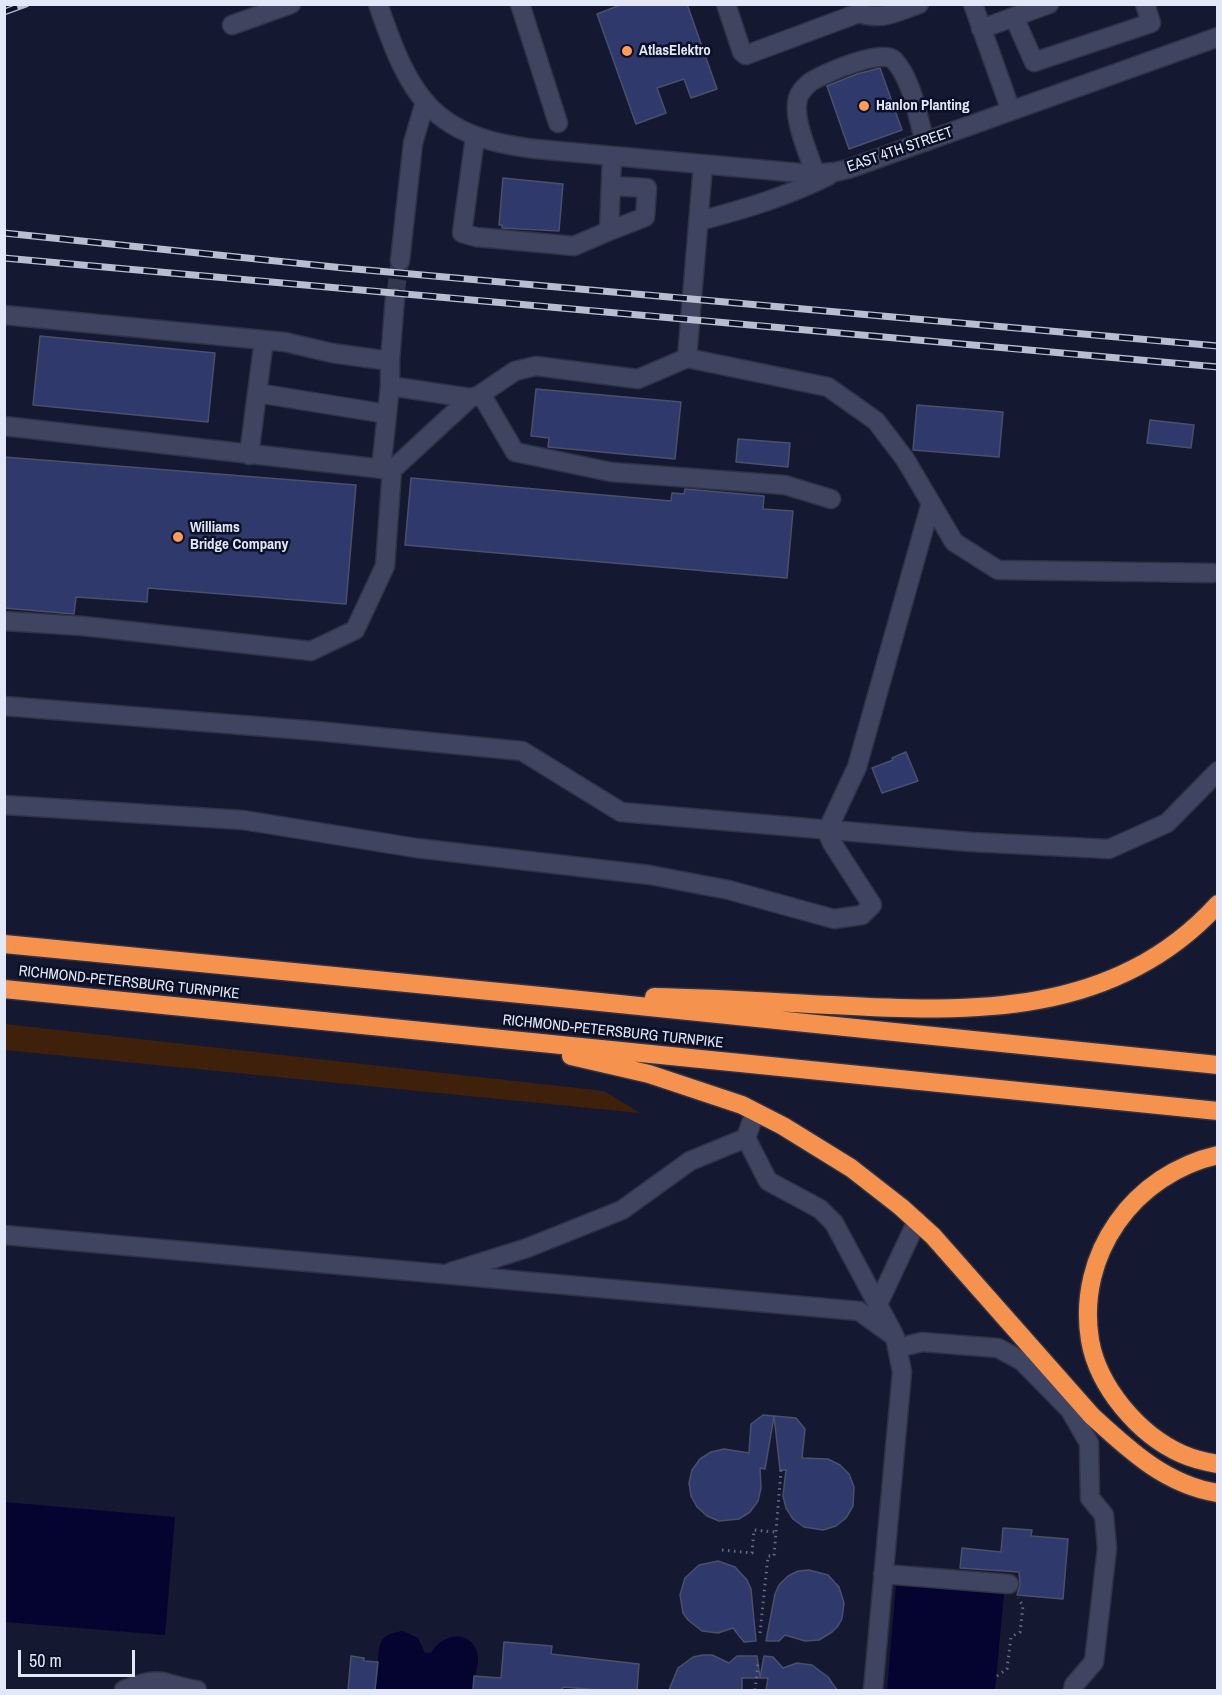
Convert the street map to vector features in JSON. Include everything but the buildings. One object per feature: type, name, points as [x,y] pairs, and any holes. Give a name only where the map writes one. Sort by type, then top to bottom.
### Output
[{"type":"highway","points":[[542,996],[703,998],[926,1010],[991,1007],[1030,1002],[1092,987],[1147,963],[1173,945],[1218,904]]},
{"type":"highway","name":"RICHMOND-PETERSBURG TURNPIKE","points":[[4,944],[1218,1065]]},
{"type":"highway","name":"RICHMOND-PETERSBURG TURNPIKE","points":[[4,989],[1218,1111]]},
{"type":"highway","points":[[454,1034],[570,1056],[648,1074],[705,1091],[755,1112],[823,1150],[873,1184],[917,1221],[959,1264],[1092,1416],[1140,1459],[1174,1480],[1194,1488],[1218,1493]]},
{"type":"highway","points":[[1218,1155],[1188,1164],[1165,1176],[1139,1196],[1127,1209],[1113,1228],[1101,1251],[1093,1275],[1089,1310],[1090,1339],[1098,1366],[1103,1377],[1131,1416],[1147,1432],[1182,1454],[1218,1464]]},
{"type":"street","points":[[232,24],[291,4]]},
{"type":"street","points":[[378,4],[400,64],[425,102],[441,117],[469,134],[462,233],[476,237],[574,246],[645,217],[647,188],[612,186]]},
{"type":"street","points":[[519,4],[558,123]]},
{"type":"street","points":[[726,4],[742,52],[746,55],[859,13],[872,17],[884,17],[919,4]]},
{"type":"street","points":[[973,4],[1011,111]]},
{"type":"street","points":[[981,29],[1049,4]]},
{"type":"street","points":[[1014,17],[1034,62],[1151,23],[1145,4]]},
{"type":"street","name":"EAST 4TH STREET","points":[[469,134],[521,147],[816,174],[835,172],[1218,37]]},
{"type":"street","points":[[816,174],[795,111],[799,95],[811,82],[869,57],[883,55],[893,59],[908,82],[925,142]]},
{"type":"street","points":[[400,261],[413,142],[425,102]]},
{"type":"street","points":[[609,231],[612,156]]},
{"type":"street","points":[[687,358],[703,165]]},
{"type":"street","points":[[699,221],[753,207],[797,191],[835,172]]},
{"type":"street","points":[[4,621],[84,626],[311,651],[355,630],[385,566],[387,414],[395,297]]},
{"type":"street","points":[[4,315],[264,340],[390,361]]},
{"type":"street","points":[[249,455],[264,340]]},
{"type":"street","points":[[4,426],[387,469],[476,396],[515,370],[536,366],[638,380],[687,358],[828,387],[876,421],[905,459],[954,542],[998,570],[1213,573]]},
{"type":"street","points":[[390,386],[476,396],[515,452],[611,472],[785,485],[831,499]]},
{"type":"street","points":[[257,393],[387,414]]},
{"type":"street","points":[[827,831],[857,767],[931,503]]},
{"type":"street","points":[[4,706],[317,731],[522,751],[621,812],[971,842],[1109,849],[1167,823],[1218,771]]},
{"type":"street","points":[[4,805],[243,820],[416,848],[650,875],[729,890],[834,919],[862,915],[872,905],[827,831]]},
{"type":"street","points":[[755,1112],[746,1138],[768,1181],[820,1209],[834,1223],[878,1304],[896,1343],[902,1372],[873,1690]]},
{"type":"street","points":[[444,1274],[527,1248],[622,1210],[690,1161],[746,1138]]},
{"type":"street","points":[[878,1304],[917,1221]]},
{"type":"street","points":[[4,1235],[859,1311],[896,1343],[922,1342],[998,1348],[1022,1361],[1070,1410],[1089,1443],[1090,1498],[1104,1515],[1107,1548],[1094,1662],[1074,1685],[1073,1690]]},
{"type":"street","points":[[883,1574],[1009,1584]]},
{"type":"street","points":[[124,1690],[145,1683],[163,1682],[179,1688],[197,1690]]},
{"type":"path","points":[[760,1633],[768,1556],[774,1556],[781,1470]]},
{"type":"path","points":[[722,1550],[752,1553],[754,1530],[775,1532]]},
{"type":"path","points":[[997,1676],[1008,1669],[1011,1638],[1020,1632],[1023,1606],[1009,1584]]},
{"type":"path","points":[[755,1690],[758,1663]]},
{"type":"shaded area","points":[[5,1024],[604,1091],[640,1113],[5,1050]]},
{"type":"shaded area","points":[[5,1502],[175,1517],[165,1635],[5,1622]]},
{"type":"shaded area","points":[[896,1585],[1004,1594],[995,1690],[887,1690]]},
{"type":"shaded area","points":[[403,1631],[418,1638],[425,1653],[431,1653],[443,1641],[451,1637],[465,1638],[471,1642],[478,1657],[473,1690],[375,1690],[382,1641],[395,1632]]},
{"type":"tunnel","points":[[395,297],[400,261]]},
{"type":"railway","points":[[4,12],[26,4]]},
{"type":"railway","points":[[4,233],[344,268],[1218,346]]},
{"type":"railway","points":[[4,258],[1218,367]]},
{"type":"place","name":"AtlasElektro","points":[[627,51]]},
{"type":"place","name":"Hanlon Planting","points":[[864,106]]},
{"type":"place","name":"Williams Bridge Company","points":[[178,537]]}]
